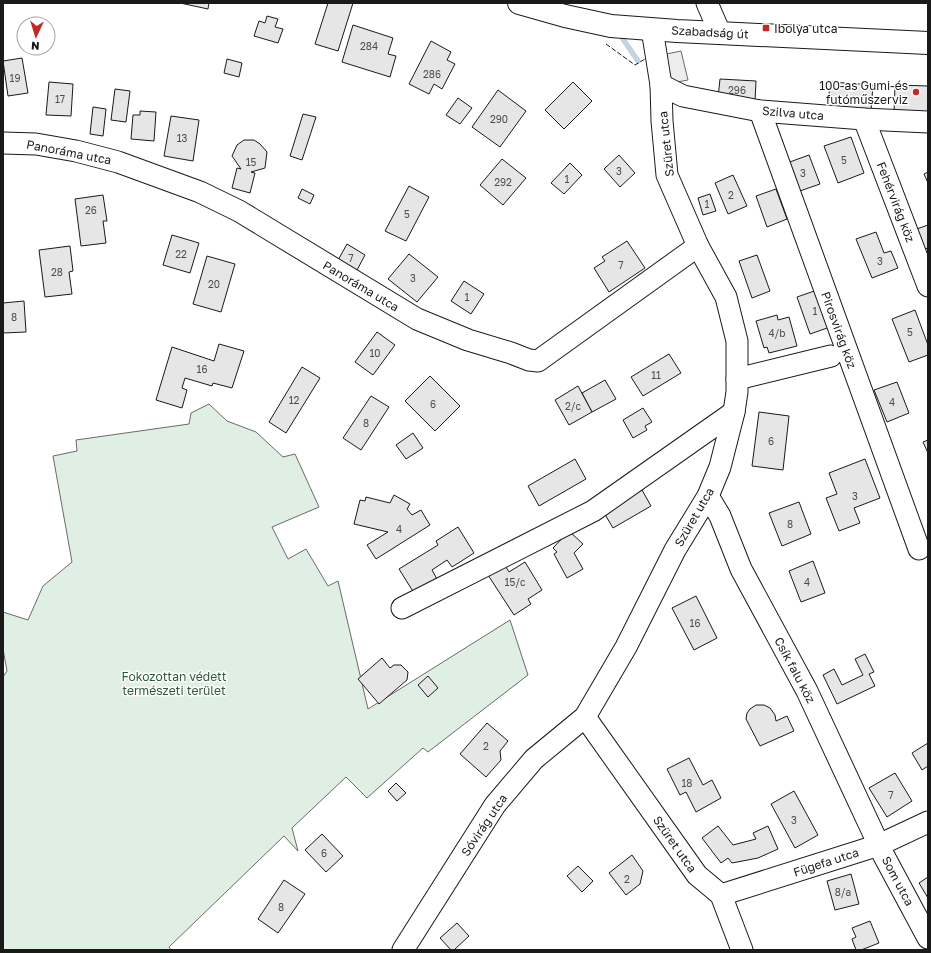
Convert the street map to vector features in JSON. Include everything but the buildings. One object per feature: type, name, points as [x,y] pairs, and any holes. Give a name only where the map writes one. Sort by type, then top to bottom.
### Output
[{"type":"main road","name":"Szabadság út","points":[[519,3],[565,16],[611,26],[928,43]]},
{"type":"street","points":[[707,3],[720,33]]},
{"type":"street","name":"Szüret utca","points":[[652,29],[662,85],[662,121],[667,175],[698,246],[726,297],[737,341],[737,379],[734,412],[720,467],[708,496],[675,550],[626,648],[585,717],[697,875],[721,895],[742,950]]},
{"type":"street","name":"Szilva utca","points":[[662,85],[682,96],[760,111],[928,122]]},
{"type":"street","name":"Pirosvirág köz","points":[[760,111],[919,549]]},
{"type":"street","name":"Fehérvirág köz","points":[[864,119],[928,286]]},
{"type":"street","name":"Panoráma utca","points":[[3,142],[36,144],[118,162],[200,192],[239,211],[416,319],[468,340],[529,360],[538,361],[698,246]]},
{"type":"street","points":[[737,379],[830,356]]},
{"type":"street","points":[[402,608],[593,511],[734,412]]},
{"type":"street","name":"Csík falu köz","points":[[708,496],[720,516],[741,568],[807,691],[879,845]]},
{"type":"street","name":"Sóvirág utca","points":[[403,950],[495,805],[534,759],[585,717]]},
{"type":"street","name":"Fügefa utca","points":[[721,895],[879,845],[928,822]]},
{"type":"street","name":"Som utca","points":[[879,845],[928,938]]},
{"type":"green space","name":"Fokozottan védett természeti terület","points":[[209,404],[227,421],[256,432],[283,457],[295,454],[319,507],[272,527],[288,559],[306,549],[328,586],[338,581],[368,709],[510,620],[528,675],[428,752],[423,748],[367,798],[346,777],[292,828],[298,851],[284,836],[169,947],[171,950],[3,950],[3,677],[7,671],[3,649],[3,612],[28,620],[43,586],[72,562],[53,456],[77,451],[76,440],[189,424],[191,413]]},
{"type":"shaded area","points":[[681,51],[688,80],[661,85],[657,56]]},
{"type":"waterway","points":[[623,39],[638,61]]},
{"type":"fence","points":[[606,44],[635,65],[645,59]]},
{"type":"place","name":"Ibolya utca","points":[[766,28]]},
{"type":"place","name":"100-as Gumi-és futóműszerviz","points":[[916,92]]}]
